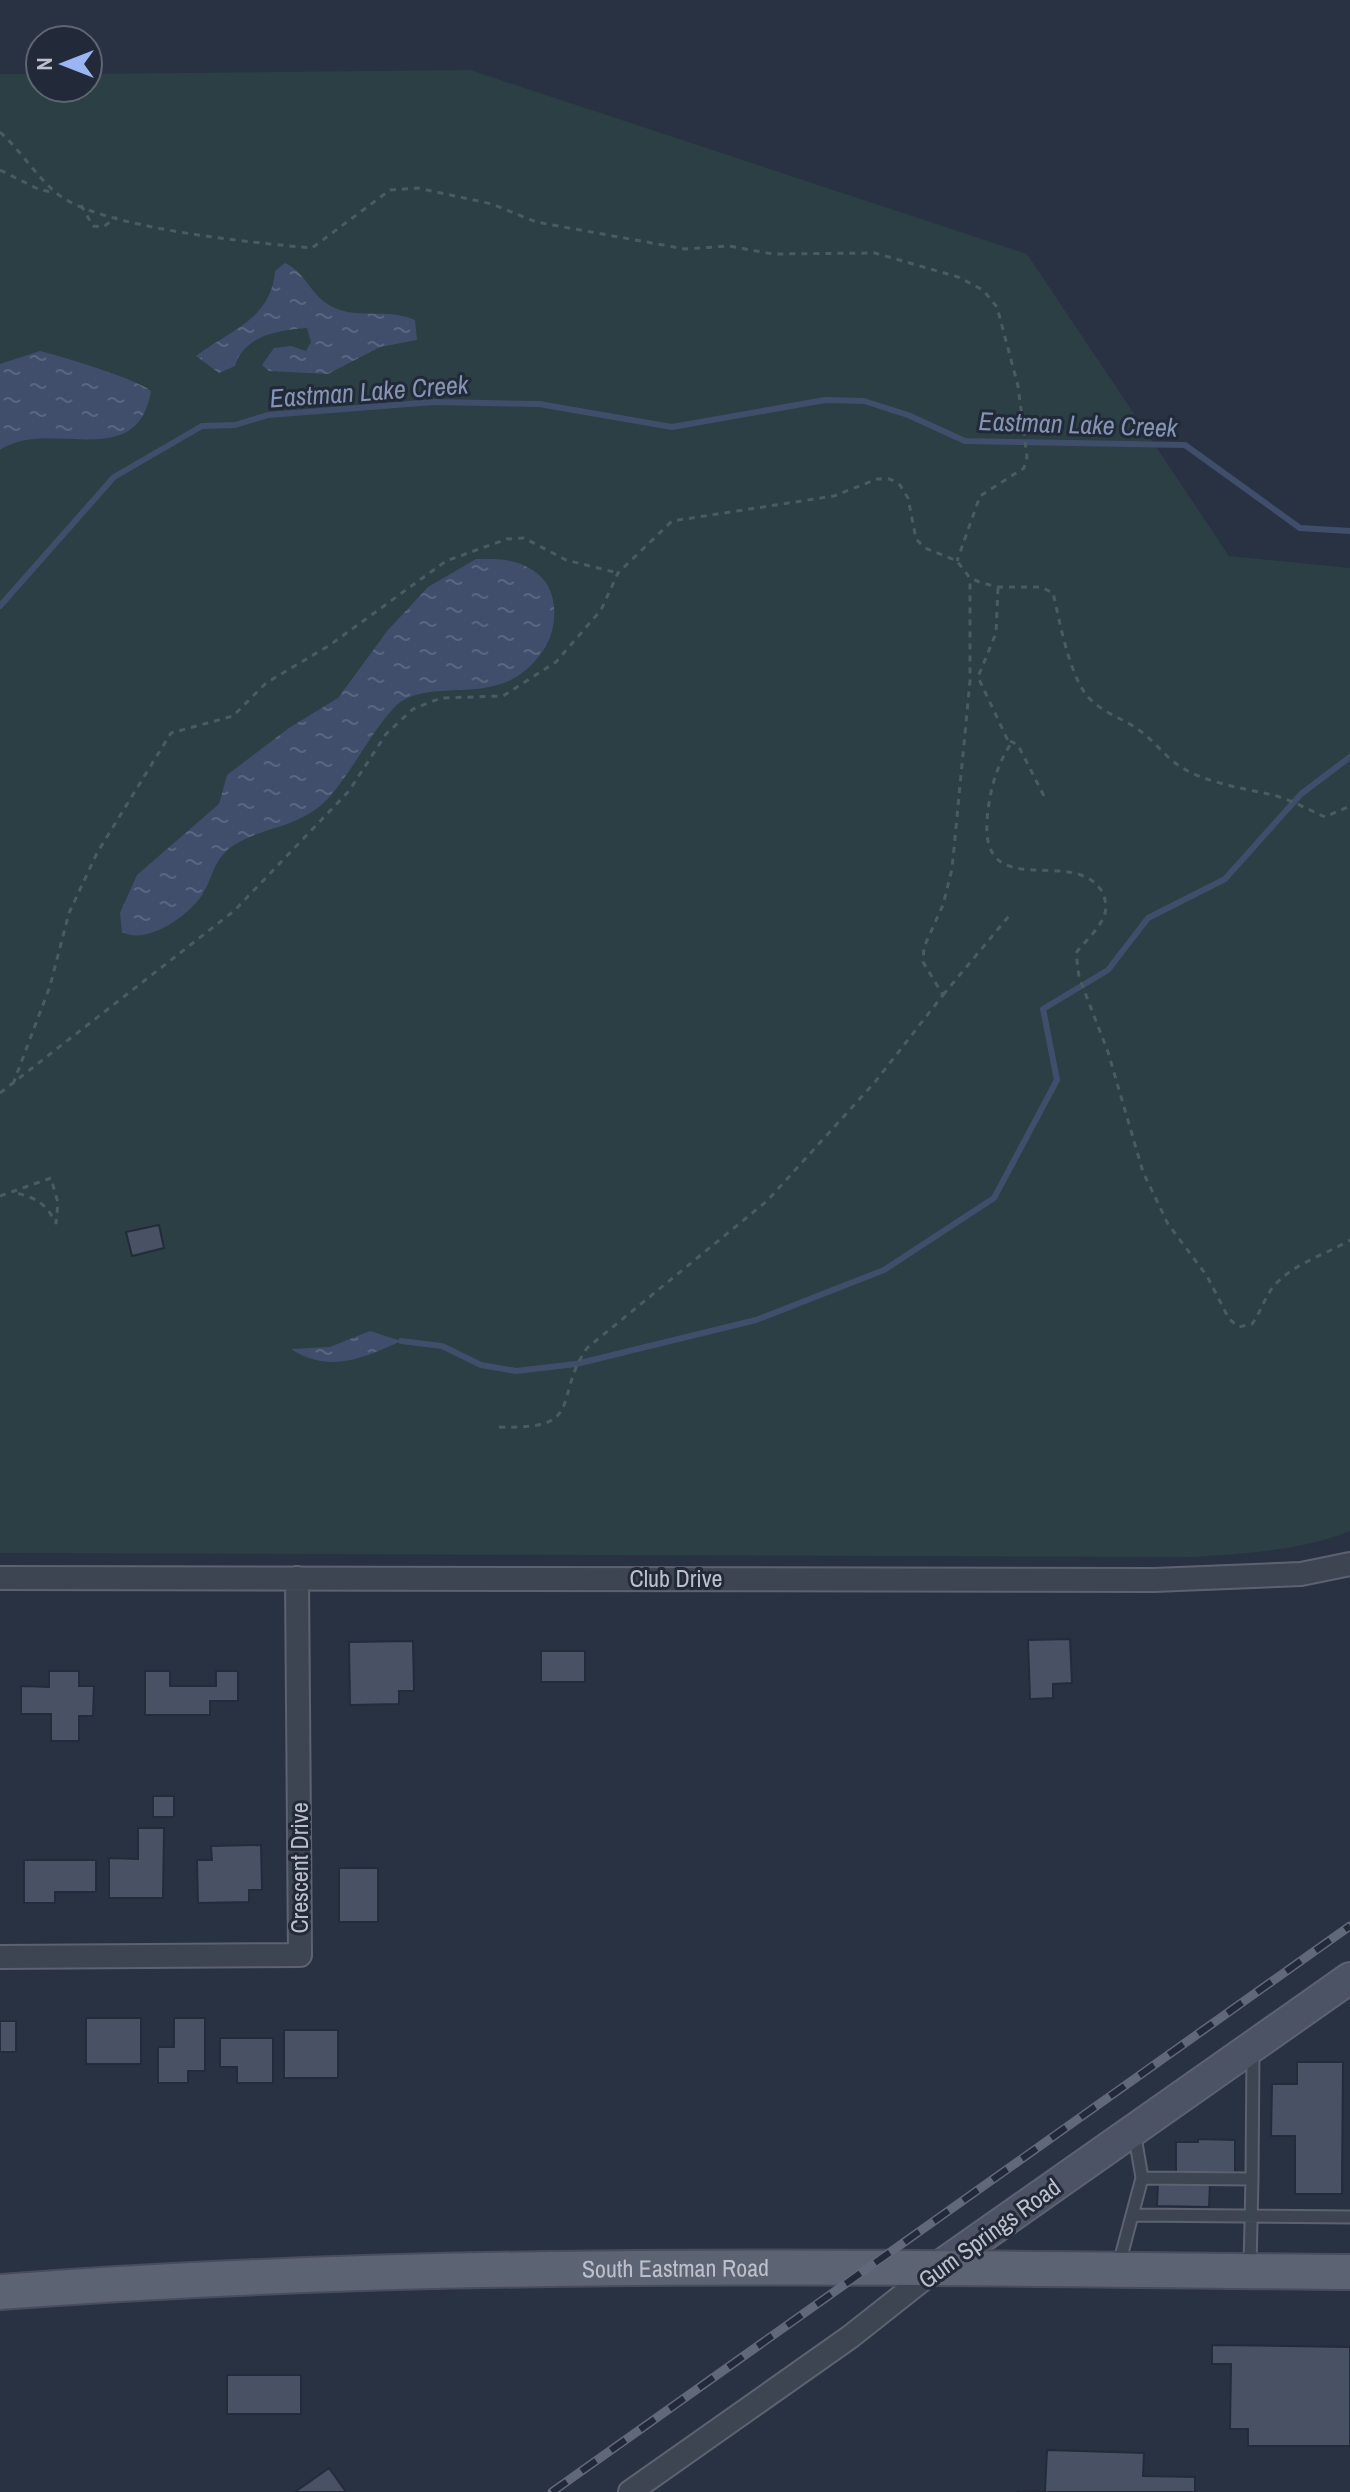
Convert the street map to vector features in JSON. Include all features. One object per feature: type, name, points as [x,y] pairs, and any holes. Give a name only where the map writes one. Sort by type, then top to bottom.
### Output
[{"type":"main road","name":"South Eastman Road","points":[[0,2292],[468,2271],[936,2269],[1350,2272]]},
{"type":"street","name":"Club Drive","points":[[0,1578],[1154,1580],[1301,1574],[1350,1564]]},
{"type":"street","name":"Crescent Drive","points":[[0,1957],[300,1955],[297,1578]]},
{"type":"street","name":"Gum Springs Road","points":[[630,2492],[850,2337],[936,2269],[1350,1978]]},
{"type":"lane","points":[[1250,2271],[1253,2047]]},
{"type":"lane","points":[[1117,2270],[1142,2178],[1134,2130]]},
{"type":"lane","points":[[1142,2178],[1252,2179]]},
{"type":"lane","points":[[1132,2215],[1350,2217]]},
{"type":"path","points":[[0,132],[23,152],[55,193]]},
{"type":"path","points":[[0,170],[38,189],[117,217],[183,233],[312,248],[390,190],[418,188],[492,204],[536,222],[685,249],[729,246],[773,254],[875,253],[958,277],[983,290],[997,307],[1018,386],[1026,455],[1024,468],[980,496],[957,561]]},
{"type":"path","points":[[81,205],[93,226],[103,227],[117,217]]},
{"type":"path","points":[[0,1093],[234,911],[349,791],[377,746],[413,709],[441,698],[503,696],[556,662],[601,610],[618,573],[672,521],[834,496],[877,479],[890,479],[900,485],[908,498],[916,539],[925,548],[957,561],[970,578],[998,587],[1041,587],[1053,593],[1074,674],[1089,698],[1105,712],[1138,729],[1186,770],[1246,791],[1271,794],[1325,817],[1350,806]]},
{"type":"path","points":[[13,1085],[50,986],[69,913],[97,853],[171,733],[233,716],[266,683],[330,645],[446,561],[467,551],[507,539],[524,538],[566,560],[618,573]]},
{"type":"path","points":[[943,995],[923,962],[924,947],[943,905],[952,869],[970,681],[970,578]]},
{"type":"path","points":[[998,587],[996,633],[978,677],[986,700],[1010,745],[999,763],[988,802],[986,834],[993,854],[1007,867],[1077,871],[1093,878],[1105,896],[1105,913],[1076,953],[1079,977],[1143,1172],[1168,1224],[1207,1276],[1229,1319],[1239,1327],[1252,1324],[1265,1306],[1272,1287],[1290,1272],[1350,1240]]},
{"type":"path","points":[[1008,741],[1018,745],[1045,798]]},
{"type":"path","points":[[499,1427],[541,1425],[557,1419],[565,1409],[576,1364],[587,1348],[767,1201],[875,1082],[1009,916]]},
{"type":"path","points":[[0,1196],[16,1193],[51,1178],[58,1203],[56,1223],[48,1208],[34,1197],[16,1193]]},
{"type":"green space","points":[[470,70],[1027,254],[1229,556],[1350,568],[1350,1531],[1293,1547],[1195,1557],[0,1553],[0,74],[24,74],[24,104],[104,104],[104,74]]},
{"type":"water","points":[[285,263],[299,273],[320,298],[335,308],[354,313],[405,316],[415,320],[417,340],[380,347],[328,374],[269,371],[262,365],[274,348],[291,346],[306,351],[311,342],[307,328],[285,330],[254,341],[246,347],[235,366],[219,373],[196,356],[257,313],[272,288],[275,271]]},
{"type":"water","points":[[40,351],[144,386],[151,391],[143,416],[128,431],[110,438],[42,438],[20,441],[0,450],[0,364]]},
{"type":"water","points":[[476,559],[513,561],[539,574],[548,586],[554,606],[553,629],[548,643],[535,661],[518,676],[499,684],[422,693],[406,699],[383,721],[338,787],[319,807],[228,850],[217,863],[200,898],[175,921],[142,935],[122,932],[120,913],[137,875],[219,804],[227,775],[289,728],[338,698],[388,630],[428,587]]},
{"type":"water","points":[[370,1331],[401,1341],[360,1358],[333,1362],[305,1357],[291,1349],[330,1347]]},
{"type":"building","points":[[159,1225],[164,1248],[132,1256],[126,1232]]},
{"type":"building","points":[[1070,1639],[1072,1683],[1053,1684],[1053,1698],[1030,1699],[1028,1640]]},
{"type":"building","points":[[413,1641],[414,1691],[399,1691],[399,1704],[350,1705],[349,1642]]},
{"type":"building","points":[[541,1651],[585,1651],[585,1682],[541,1682]]},
{"type":"building","points":[[49,1671],[79,1671],[79,1686],[94,1686],[93,1716],[79,1716],[79,1741],[51,1741],[51,1714],[21,1714],[21,1686],[49,1687]]},
{"type":"building","points":[[145,1671],[170,1671],[170,1686],[216,1686],[216,1671],[238,1671],[238,1701],[210,1701],[210,1715],[145,1715]]},
{"type":"building","points":[[153,1796],[174,1796],[174,1817],[153,1817]]},
{"type":"building","points":[[138,1828],[164,1828],[163,1898],[109,1898],[109,1858],[138,1859]]},
{"type":"building","points":[[261,1845],[262,1890],[249,1890],[249,1902],[198,1903],[197,1860],[212,1860],[211,1846]]},
{"type":"building","points":[[24,1860],[96,1860],[96,1892],[55,1892],[55,1903],[24,1903]]},
{"type":"building","points":[[339,1868],[378,1868],[378,1922],[339,1922]]},
{"type":"building","points":[[86,2018],[141,2018],[141,2064],[86,2064]]},
{"type":"building","points":[[174,2018],[205,2018],[205,2071],[188,2071],[188,2083],[158,2083],[158,2047],[174,2047]]},
{"type":"building","points":[[0,2021],[16,2021],[16,2052],[0,2052]]},
{"type":"building","points":[[284,2030],[338,2030],[338,2078],[284,2078]]},
{"type":"building","points":[[220,2038],[273,2038],[273,2083],[237,2083],[237,2067],[220,2067]]},
{"type":"building","points":[[1297,2062],[1343,2062],[1342,2194],[1295,2194],[1295,2136],[1271,2136],[1272,2084],[1297,2084]]},
{"type":"building","points":[[1198,2139],[1235,2140],[1235,2173],[1176,2172],[1176,2142],[1198,2142]]},
{"type":"building","points":[[1158,2181],[1210,2182],[1209,2207],[1157,2206]]},
{"type":"building","points":[[1212,2345],[1350,2347],[1350,2446],[1248,2446],[1248,2429],[1230,2429],[1231,2364],[1212,2364]]},
{"type":"building","points":[[227,2375],[301,2375],[301,2414],[227,2414]]},
{"type":"building","points":[[1047,2450],[1144,2453],[1143,2476],[1195,2477],[1195,2492],[1017,2492],[1045,2491]]},
{"type":"building","points":[[329,2468],[346,2492],[295,2492]]},
{"type":"waterway","name":"Eastman Lake Creek","points":[[0,606],[114,477],[202,426],[235,425],[268,415],[434,402],[539,404],[672,427],[825,400],[864,401],[908,415],[965,441],[1185,445],[1300,528],[1350,531]]},
{"type":"waterway","points":[[401,1341],[442,1346],[481,1365],[516,1371],[576,1364],[756,1320],[884,1270],[994,1198],[1057,1080],[1043,1009],[1108,970],[1148,918],[1225,879],[1301,794],[1350,757]]},
{"type":"railway","points":[[552,2492],[1350,1926]]}]
